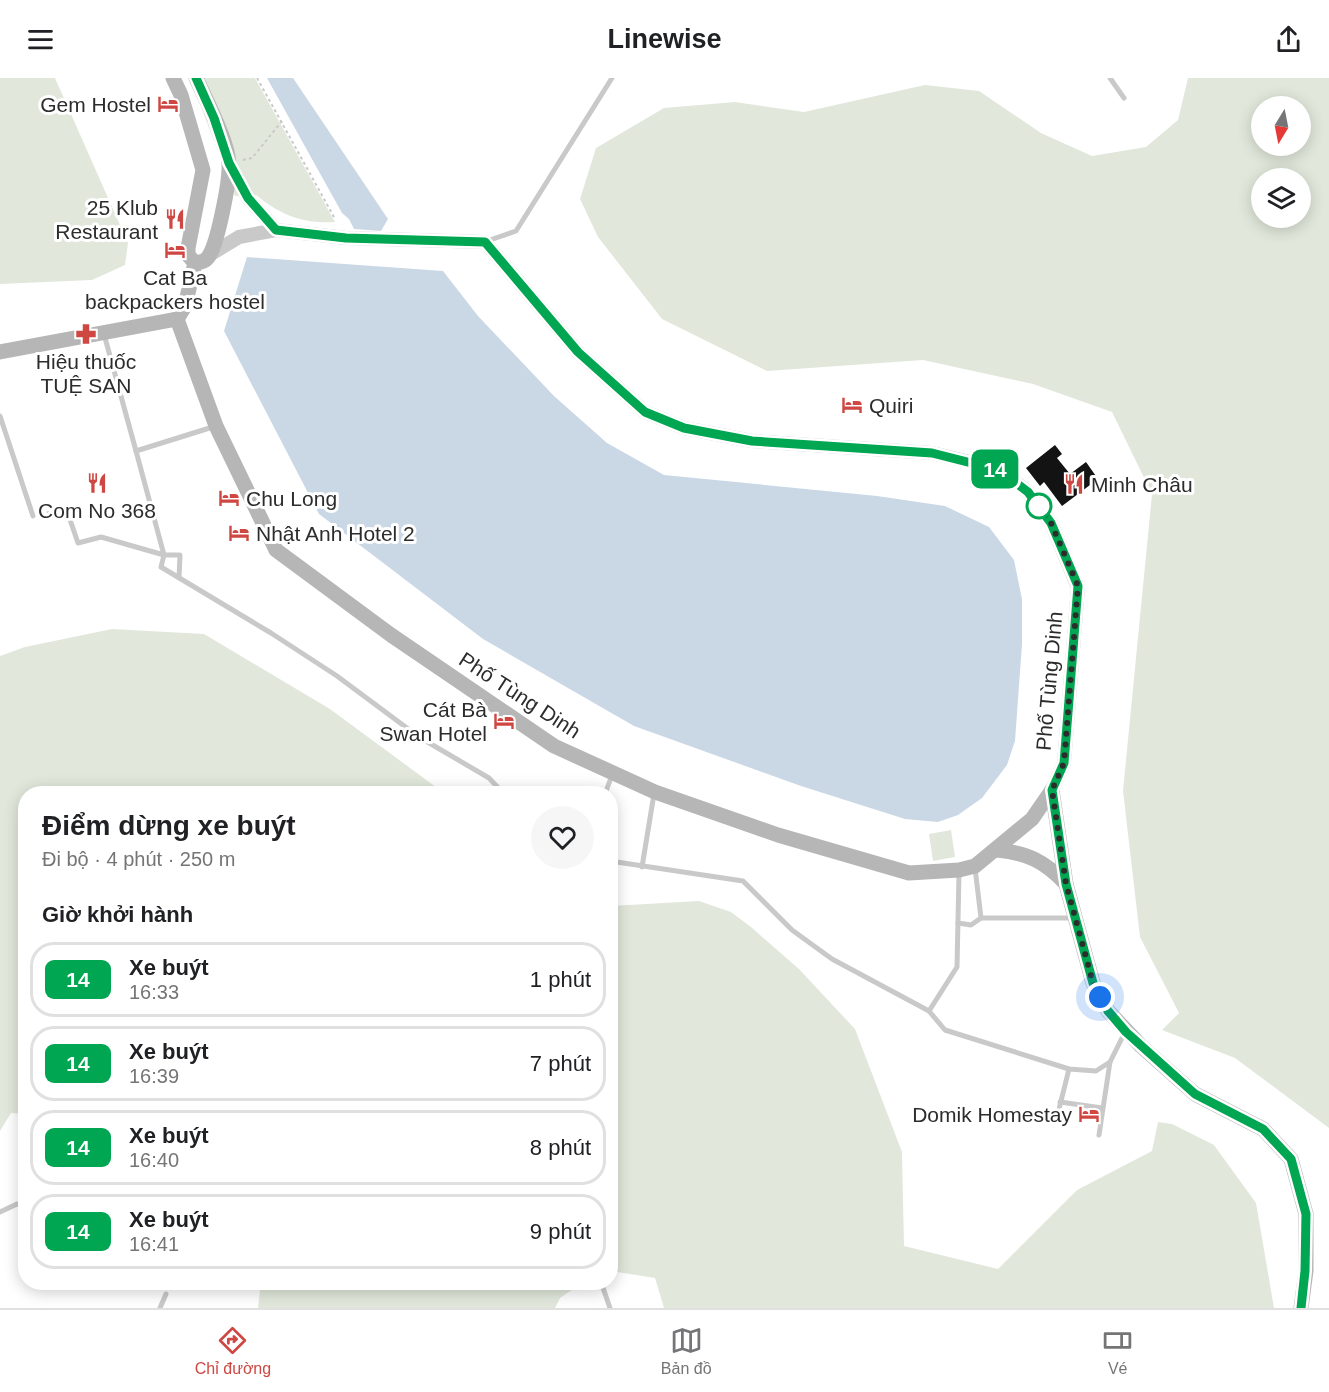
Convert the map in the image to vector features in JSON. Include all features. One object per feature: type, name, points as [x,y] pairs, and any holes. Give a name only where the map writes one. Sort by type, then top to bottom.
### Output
[{"type":"main road","points":[[173,78],[203,170],[188,248],[188,255],[195,263]]},
{"type":"main road","points":[[195,263],[206,261],[211,254],[222,211],[229,163],[214,118],[196,78]]},
{"type":"main road","points":[[203,170],[229,163]]},
{"type":"main road","points":[[0,352],[177,319],[185,306],[195,263]]},
{"type":"main road","name":"Phố Tùng Dinh","points":[[177,319],[216,426],[276,550],[391,635],[554,746],[655,792],[778,835],[909,873],[959,870],[975,866],[1032,819],[1052,790]]},
{"type":"main road","points":[[1052,790],[1066,884],[1093,983],[1108,1011],[1126,1032],[1195,1094],[1263,1129],[1291,1159],[1306,1214],[1305,1271],[1301,1308]]},
{"type":"main road","points":[[997,849],[1022,853],[1039,860],[1066,884]]},
{"type":"street","points":[[229,163],[248,198],[276,230]]},
{"type":"street","points":[[211,254],[239,237],[276,230],[346,238],[485,242]]},
{"type":"street","name":"Phố Tùng Dinh","points":[[485,242],[578,352],[645,412],[684,428],[752,441],[932,453],[999,470],[1028,492],[1051,523],[1078,586],[1064,763],[1052,790]]},
{"type":"lane","points":[[485,242],[516,231],[612,78]]},
{"type":"lane","points":[[1110,78],[1124,98]]},
{"type":"lane","points":[[103,333],[164,555],[161,567],[337,676],[419,736],[489,778],[496,786]]},
{"type":"lane","points":[[0,416],[33,516]]},
{"type":"lane","points":[[136,451],[216,426]]},
{"type":"lane","points":[[66,508],[78,543],[101,537],[164,555],[180,555],[179,578]]},
{"type":"lane","points":[[608,786],[613,773]]},
{"type":"lane","points":[[642,867],[655,792]]},
{"type":"lane","points":[[618,862],[743,881],[792,930],[832,959],[929,1011],[945,1030],[1069,1069],[1096,1071],[1110,1062]]},
{"type":"lane","points":[[975,866],[981,918]]},
{"type":"lane","points":[[929,1011],[957,967],[959,870]]},
{"type":"lane","points":[[958,923],[970,925],[981,918],[1077,918]]},
{"type":"lane","points":[[1099,1136],[1110,1062],[1126,1032]]},
{"type":"lane","points":[[1056,1121],[1069,1069]]},
{"type":"lane","points":[[1060,1101],[1102,1108]]},
{"type":"lane","points":[[0,1212],[18,1204]]},
{"type":"lane","points":[[604,1290],[610,1308]]},
{"type":"lane","points":[[160,1308],[166,1294]]},
{"type":"path","points":[[257,78],[334,217]]},
{"type":"path","points":[[229,163],[252,158],[282,121]]},
{"type":"path","points":[[33,516],[66,508]]},
{"type":"shaded area","points":[[0,78],[55,78],[128,243],[125,265],[92,280],[0,284]]},
{"type":"shaded area","points":[[190,78],[255,78],[335,222],[302,220],[283,213],[256,195],[235,196]]},
{"type":"shaded area","points":[[1188,78],[1329,78],[1329,1128],[1235,1058],[1162,1030],[1179,1013],[1140,937],[1123,791],[1152,494],[1112,412],[1033,384],[923,360],[767,371],[662,319],[598,237],[580,199],[596,148],[664,108],[735,102],[804,112],[925,85],[979,91],[1041,133],[1092,156],[1146,147],[1178,120]]},
{"type":"shaded area","points":[[112,629],[204,634],[330,709],[434,786],[18,786],[18,1114],[11,1113],[0,1131],[0,656],[25,647]]},
{"type":"shaded area","points":[[951,830],[955,857],[933,861],[929,834]]},
{"type":"shaded area","points":[[699,901],[731,912],[799,969],[855,1029],[902,1152],[904,1246],[998,1269],[1077,1190],[1152,1151],[1158,1122],[1172,1124],[1214,1145],[1256,1203],[1274,1308],[664,1308],[655,1278],[618,1272],[618,906]]},
{"type":"shaded area","points":[[572,1290],[560,1298],[555,1308],[258,1308],[260,1291]]},
{"type":"water","points":[[267,78],[293,78],[388,219],[381,231],[354,229],[349,219],[342,213]]},
{"type":"water","points":[[247,257],[443,271],[478,316],[554,396],[607,443],[664,475],[877,496],[945,506],[989,527],[1014,560],[1022,599],[1022,644],[1015,741],[1007,765],[982,798],[958,815],[938,822],[905,819],[801,786],[634,726],[483,639],[319,514],[224,331]]},
{"type":"building","points":[[1055,445],[1062,454],[1057,458],[1070,474],[1086,462],[1098,479],[1062,506],[1044,482],[1040,486],[1026,468]]},
{"type":"bus line","name":"14","points":[[196,78],[214,118],[229,163],[248,198],[276,230],[346,238],[485,242],[578,352],[645,412],[684,428],[752,441],[932,453],[999,470],[1028,492],[1051,523],[1078,586],[1064,763],[1052,790],[1066,884],[1093,983],[1108,1011],[1141,1046],[1195,1094],[1263,1129],[1291,1159],[1306,1214],[1305,1271],[1301,1308]]},
{"type":"place","name":"Gem Hostel","points":[[168,104]]},
{"type":"place","name":"25 Klub Restaurant","points":[[175,219]]},
{"type":"place","name":"Cat Ba backpackers hostel","points":[[175,250]]},
{"type":"place","name":"Hiệu thuốc TUỆ SAN","points":[[86,334]]},
{"type":"place","name":"Quiri","points":[[852,405]]},
{"type":"place","name":"Com No 368","points":[[97,483]]},
{"type":"place","name":"Minh Châu","points":[[1074,484]]},
{"type":"place","name":"Chu Long","points":[[229,498]]},
{"type":"place","name":"Nhật Anh Hotel 2","points":[[239,533]]},
{"type":"place","name":"Cát Bà Swan Hotel","points":[[504,721]]},
{"type":"place","name":"Domik Homestay","points":[[1089,1114]]},
{"type":"route","points":[[1039,506],[1051,523],[1078,586],[1064,763],[1052,790],[1066,884],[1093,983],[1100,997]]}]
